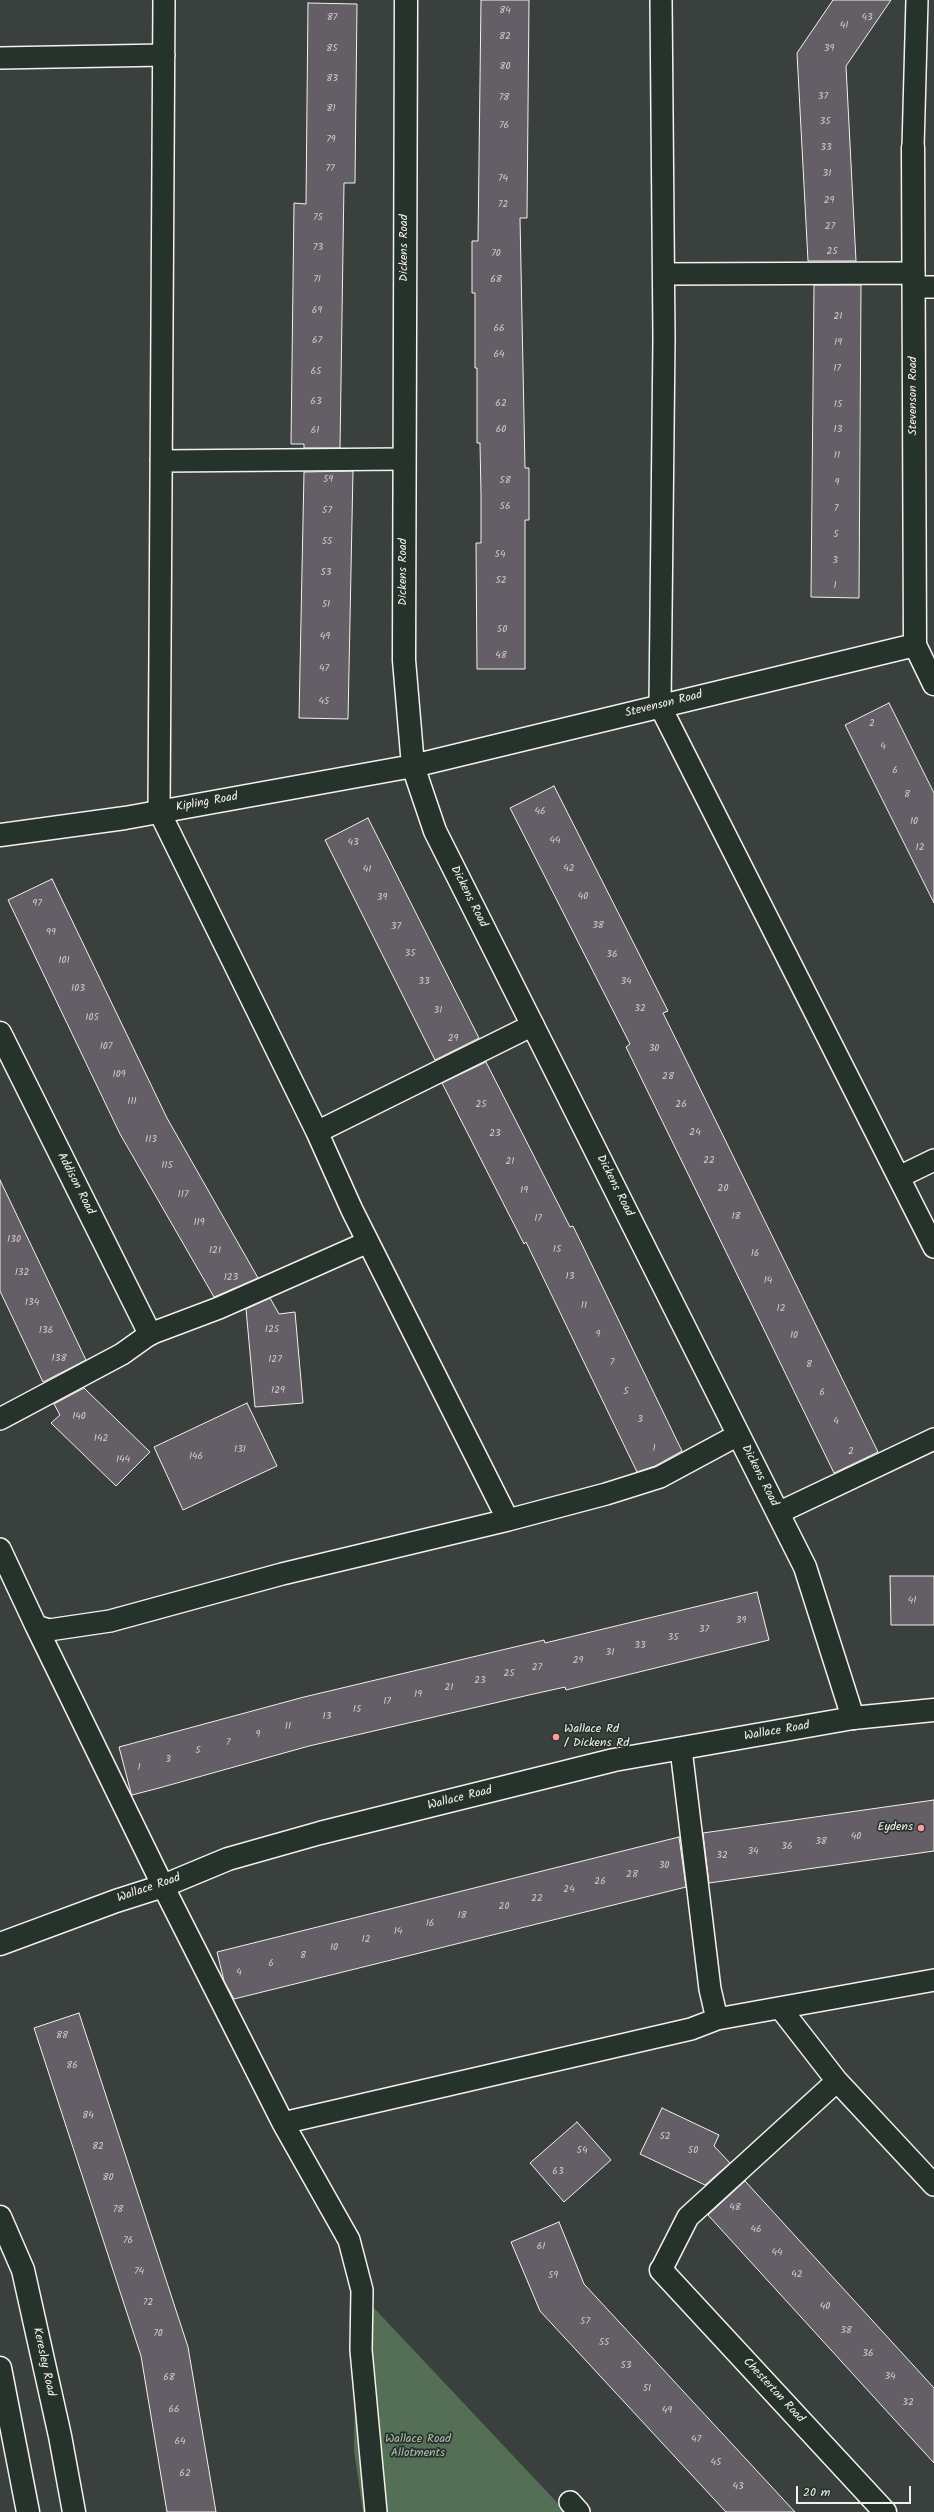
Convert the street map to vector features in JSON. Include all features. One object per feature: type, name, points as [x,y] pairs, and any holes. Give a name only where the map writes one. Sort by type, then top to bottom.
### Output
[{"type":"street","name":"Dickens Road","points":[[406,0],[403,460],[404,660],[413,766],[435,831],[805,1567],[853,1718]]},
{"type":"street","name":"Stevenson Road","points":[[913,148],[920,282],[915,645],[934,684]]},
{"type":"street","name":"Stevenson Road","points":[[413,766],[915,645]]},
{"type":"street","name":"Kipling Road","points":[[0,835],[159,811],[413,766]]},
{"type":"street","name":"Addison Road","points":[[0,1033],[150,1334]]},
{"type":"street","name":"Wallace Road","points":[[0,1944],[116,1901],[162,1886],[228,1859],[320,1833],[614,1760],[853,1718],[934,1710]]},
{"type":"street","name":"Keresley Road","points":[[0,2217],[23,2270],[60,2436],[74,2512]]},
{"type":"street","name":"Chesterton Road","points":[[661,2270],[885,2512]]},
{"type":"street","points":[[0,2368],[28,2512]]},
{"type":"lane","points":[[164,0],[159,811],[317,1132],[368,1242],[508,1520]]},
{"type":"lane","points":[[661,0],[664,274],[664,558],[660,706],[934,1246]]},
{"type":"lane","points":[[913,148],[917,0]]},
{"type":"lane","points":[[0,58],[164,54]]},
{"type":"lane","points":[[664,274],[920,282]]},
{"type":"lane","points":[[161,461],[403,460]]},
{"type":"lane","points":[[317,1132],[532,1025]]},
{"type":"lane","points":[[899,1177],[934,1160]]},
{"type":"lane","points":[[0,1419],[122,1354],[150,1334],[219,1308],[368,1242]]},
{"type":"lane","points":[[36,1626],[49,1630],[110,1621],[282,1574],[508,1520],[660,1477],[738,1435]]},
{"type":"lane","points":[[778,1513],[934,1439]]},
{"type":"lane","points":[[0,1549],[162,1886],[283,2123],[349,2240],[362,2290],[361,2350],[376,2512]]},
{"type":"lane","points":[[681,1749],[710,1989],[717,2019]]},
{"type":"lane","points":[[283,2123],[691,2029],[717,2019],[781,2009],[934,1980]]},
{"type":"lane","points":[[781,2009],[837,2082],[934,2185]]},
{"type":"lane","points":[[661,2270],[688,2217],[837,2082]]},
{"type":"green space","name":"Wallace Road Allotments","points":[[374,2308],[566,2512],[363,2512],[354,2450],[356,2322],[363,2313]]},
{"type":"building","points":[[481,0],[529,0],[527,218],[520,218],[525,468],[529,468],[529,520],[525,520],[525,669],[477,669],[476,543],[481,543],[481,494],[480,443],[477,443],[477,368],[475,368],[475,293],[472,293],[472,241],[478,241]]},
{"type":"building","points":[[833,0],[891,0],[846,66],[856,261],[808,261],[797,53]]},
{"type":"building","points":[[308,3],[357,4],[355,183],[344,183],[340,448],[304,448],[304,444],[291,444],[294,203],[306,204]]},
{"type":"building","points":[[814,285],[861,285],[859,598],[811,597]]},
{"type":"building","points":[[353,471],[348,719],[299,718],[304,472]]},
{"type":"building","points":[[889,703],[934,793],[934,903],[845,725]]},
{"type":"building","points":[[554,786],[668,1011],[663,1013],[878,1452],[834,1473],[626,1047],[630,1044],[510,808]]},
{"type":"building","points":[[368,818],[479,1038],[435,1060],[325,840]]},
{"type":"building","points":[[52,879],[167,1118],[258,1278],[214,1297],[120,1134],[8,900]]},
{"type":"building","points":[[486,1062],[570,1227],[573,1226],[682,1451],[655,1466],[637,1472],[526,1242],[524,1244],[442,1083]]},
{"type":"building","points":[[0,1180],[86,1360],[43,1382],[0,1291]]},
{"type":"building","points":[[270,1298],[279,1314],[295,1312],[303,1403],[255,1407],[246,1309]]},
{"type":"building","points":[[84,1388],[150,1452],[116,1486],[51,1423],[60,1415],[54,1404]]},
{"type":"building","points":[[247,1403],[277,1466],[183,1510],[154,1447]]},
{"type":"building","points":[[890,1576],[934,1576],[934,1625],[891,1625]]},
{"type":"building","points":[[757,1592],[769,1640],[566,1690],[565,1687],[309,1746],[159,1788],[132,1795],[131,1793],[119,1747],[304,1697],[544,1640],[545,1643]]},
{"type":"building","points":[[934,1800],[934,1851],[709,1883],[703,1833]]},
{"type":"building","points":[[679,1837],[686,1887],[234,1999],[224,1981],[217,1952]]},
{"type":"building","points":[[79,2013],[188,2347],[216,2512],[167,2512],[141,2356],[34,2028]]},
{"type":"building","points":[[662,2108],[719,2135],[714,2146],[730,2163],[705,2185],[640,2154]]},
{"type":"building","points":[[577,2122],[611,2160],[564,2202],[530,2163]]},
{"type":"building","points":[[745,2181],[934,2388],[934,2463],[708,2215]]},
{"type":"building","points":[[559,2222],[584,2284],[795,2512],[726,2512],[540,2311],[511,2242]]},
{"type":"place","name":"Wallace Rd / Dickens Rd","points":[[556,1737]]},
{"type":"place","name":"Eydens","points":[[921,1828]]}]
